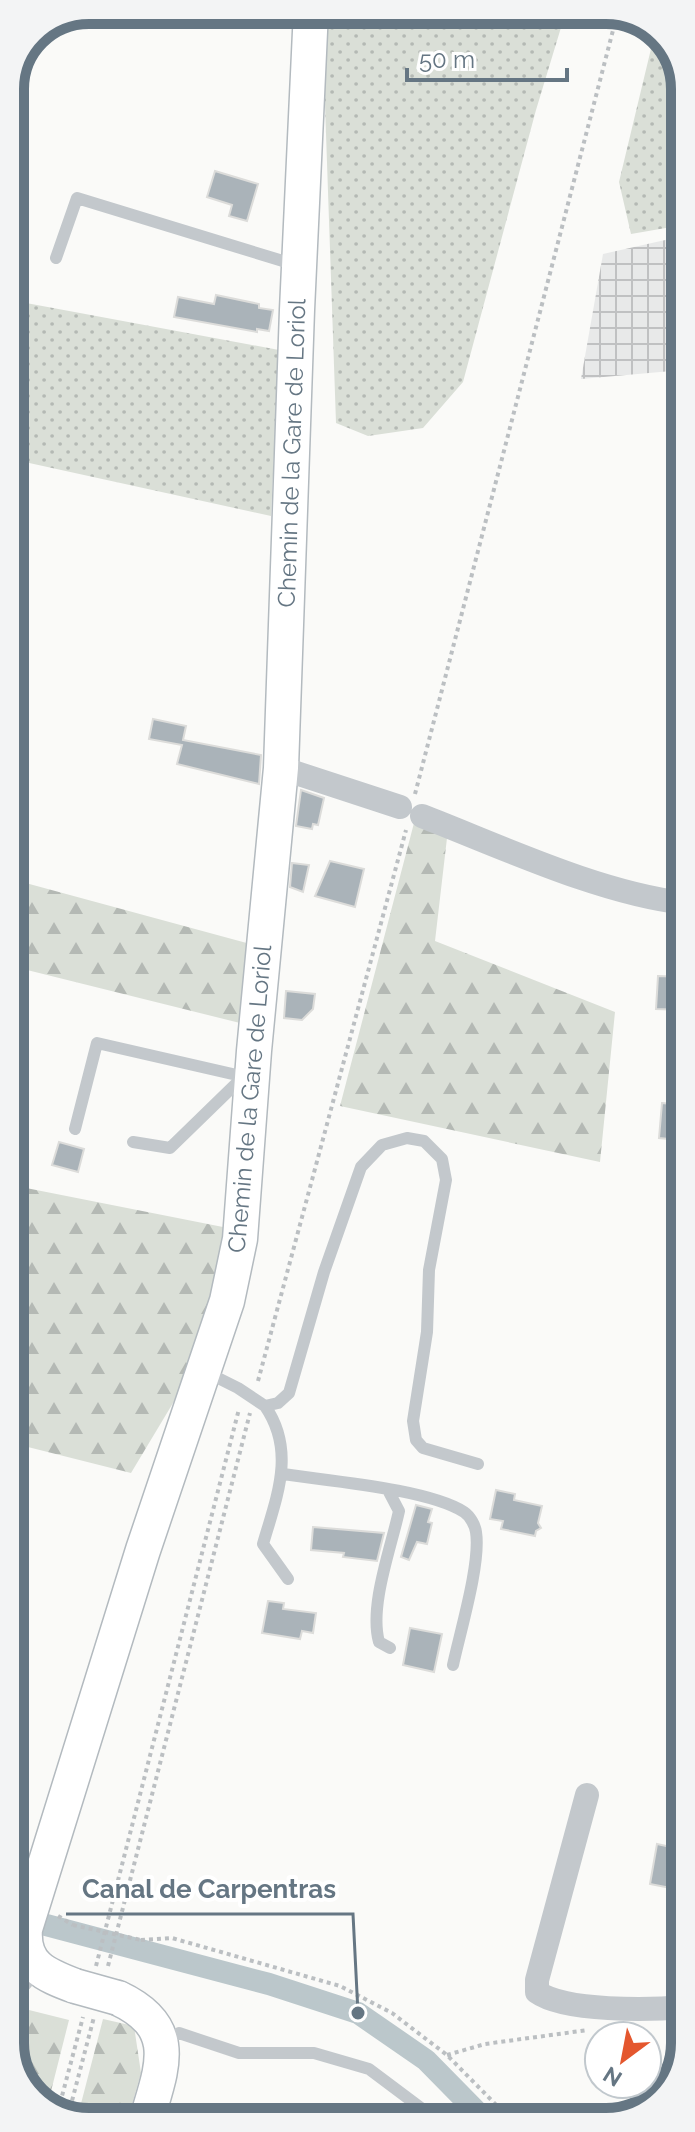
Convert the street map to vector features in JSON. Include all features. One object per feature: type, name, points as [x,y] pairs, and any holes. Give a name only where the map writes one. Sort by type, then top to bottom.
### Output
[{"type":"street","name":"Chemin de la Gare de Loriol","points":[[34,1965],[24,1942],[28,1918],[227,1301],[240,1239],[247,1078],[281,768],[310,24]]},
{"type":"street","points":[[281,768],[411,812],[556,868],[643,896],[671,901]]},
{"type":"street","points":[[587,1795],[537,1980],[537,1992],[547,1999],[591,2005],[646,2010],[671,2008]]},
{"type":"street","points":[[24,1977],[34,1965],[51,1977],[137,2007],[153,2025],[162,2042],[163,2063],[150,2108]]},
{"type":"lane","points":[[56,258],[77,198],[299,266]]},
{"type":"lane","points":[[75,1129],[97,1043],[247,1078]]},
{"type":"lane","points":[[133,1142],[170,1148],[247,1078]]},
{"type":"lane","points":[[254,1399],[278,1403],[289,1393],[324,1272],[361,1167],[382,1145],[407,1138],[424,1141],[442,1159],[446,1180],[429,1270],[427,1332],[413,1421],[416,1440],[423,1448],[478,1464]]},
{"type":"lane","points":[[203,1370],[254,1399],[275,1421],[283,1474],[263,1544],[288,1579]]},
{"type":"lane","points":[[283,1474],[388,1490],[448,1504],[467,1514],[476,1528],[478,1550],[453,1665]]},
{"type":"lane","points":[[388,1490],[399,1511],[375,1628],[379,1642],[390,1648]]},
{"type":"lane","points":[[162,2042],[179,2033],[239,2053],[314,2053],[369,2069],[421,2108]]},
{"type":"path","points":[[70,2105],[96,1992],[411,812],[615,24]]},
{"type":"path","points":[[61,2102],[96,1992],[254,1399]]},
{"type":"path","points":[[73,1925],[141,1940],[172,1938],[340,1986],[392,2013],[447,2055],[499,2108]]},
{"type":"path","points":[[447,2055],[485,2044],[583,2031]]},
{"type":"shaded area","points":[[671,239],[671,371],[581,379],[603,254]]},
{"type":"green space","points":[[326,24],[562,24],[463,382],[423,428],[368,436],[336,423],[323,47]]},
{"type":"green space","points":[[652,43],[666,64],[671,89],[671,227],[631,234],[619,182]]},
{"type":"green space","points":[[24,303],[279,350],[271,516],[24,462]]},
{"type":"green space","points":[[414,823],[447,838],[435,941],[615,1012],[600,1162],[340,1106]]},
{"type":"green space","points":[[24,883],[254,945],[244,1024],[24,969]]},
{"type":"green space","points":[[24,1188],[228,1228],[200,1358],[131,1473],[24,1446]]},
{"type":"green space","points":[[24,2009],[69,2020],[50,2096],[35,2079],[26,2060]]},
{"type":"green space","points":[[103,2019],[134,2026],[141,2073],[131,2108],[80,2107]]},
{"type":"building","points":[[215,171],[258,184],[247,221],[229,216],[232,205],[207,197]]},
{"type":"building","points":[[216,295],[273,310],[269,331],[257,329],[257,332],[174,317],[178,297],[214,304]]},
{"type":"building","points":[[153,719],[186,726],[183,740],[261,755],[259,784],[177,764],[182,745],[149,739]]},
{"type":"building","points":[[301,790],[324,798],[318,825],[313,824],[312,829],[296,826]]},
{"type":"building","points":[[330,861],[364,869],[355,907],[315,896]]},
{"type":"building","points":[[292,863],[309,865],[303,892],[290,887]]},
{"type":"building","points":[[658,976],[671,976],[671,1010],[656,1009]]},
{"type":"building","points":[[286,991],[315,994],[313,1009],[302,1020],[284,1018]]},
{"type":"building","points":[[662,1103],[671,1104],[671,1139],[659,1138]]},
{"type":"building","points":[[59,1142],[84,1149],[78,1172],[52,1165]]},
{"type":"building","points":[[496,1490],[515,1494],[514,1500],[542,1506],[538,1523],[541,1528],[535,1536],[501,1529],[503,1521],[490,1519]]},
{"type":"building","points":[[416,1505],[432,1509],[428,1522],[432,1523],[427,1544],[417,1542],[409,1560],[401,1557]]},
{"type":"building","points":[[313,1527],[384,1533],[377,1561],[343,1557],[344,1553],[311,1550]]},
{"type":"building","points":[[268,1601],[284,1603],[283,1609],[316,1613],[313,1633],[302,1631],[300,1639],[262,1633]]},
{"type":"building","points":[[410,1628],[442,1634],[434,1672],[403,1665]]},
{"type":"building","points":[[657,1844],[671,1847],[671,1888],[650,1884]]},
{"type":"waterway","points":[[24,1919],[269,1984],[358,2013],[426,2060],[473,2108]]},
{"type":"place","name":"Canal de Carpentras","points":[[358,2013]]}]
